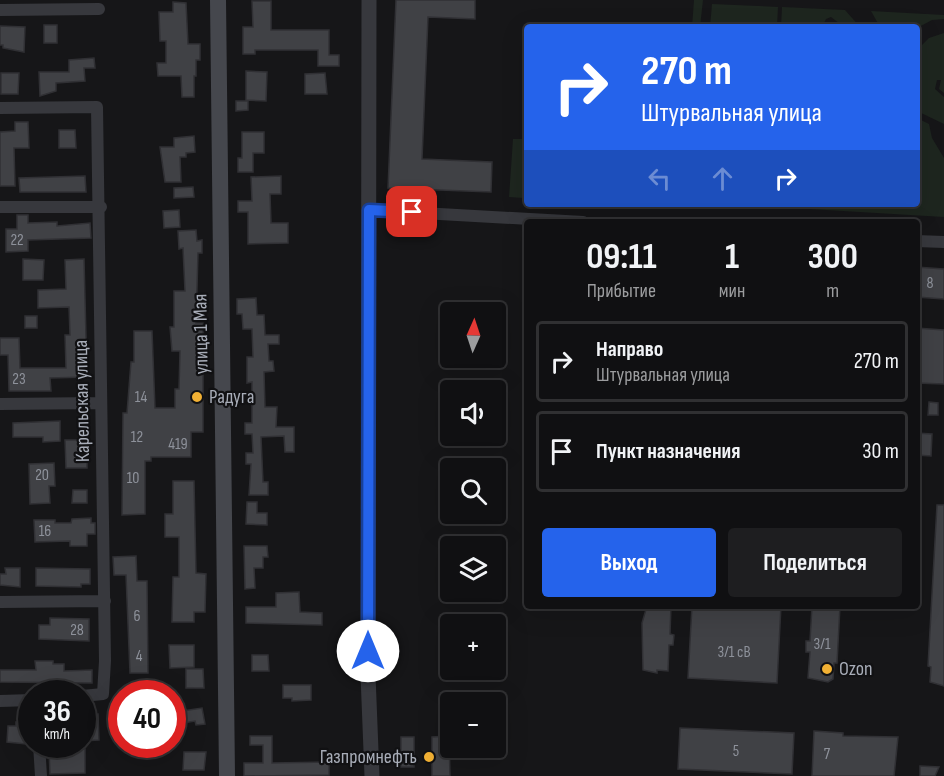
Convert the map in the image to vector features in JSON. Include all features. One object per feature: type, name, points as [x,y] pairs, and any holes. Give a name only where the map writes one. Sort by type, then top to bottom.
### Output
[{"type":"main road","name":"улица 1 Мая","points":[[218,0],[227,776]]},
{"type":"street","points":[[369,0],[368,675],[372,776]]},
{"type":"street","points":[[0,10],[99,9]]},
{"type":"street","name":"Карельская улица","points":[[0,108],[97,107],[101,207],[101,403],[105,601],[103,694],[96,695]]},
{"type":"street","points":[[0,207],[101,207]]},
{"type":"street","points":[[369,210],[530,219]]},
{"type":"street","points":[[920,241],[944,242]]},
{"type":"street","points":[[0,404],[101,403]]},
{"type":"street","points":[[0,602],[105,601]]},
{"type":"street","points":[[0,701],[18,700]]},
{"type":"street","points":[[40,758],[41,776]]},
{"type":"shaded area","points":[[694,0],[703,0],[700,24],[692,24]]},
{"type":"shaded area","points":[[712,4],[778,7],[777,24],[710,24]]},
{"type":"shaded area","points":[[782,7],[845,10],[857,24],[840,24],[831,17],[826,19],[824,24],[781,24]]},
{"type":"shaded area","points":[[871,11],[944,15],[944,19],[932,20],[920,26],[920,24],[878,24]]},
{"type":"shaded area","points":[[944,33],[944,93],[939,89],[941,80],[937,80],[935,89],[944,97],[944,124],[920,112],[920,47],[929,38]]},
{"type":"shaded area","points":[[920,120],[929,124],[932,138],[944,158],[944,217],[792,208],[920,207]]},
{"type":"shaded area","points":[[513,139],[524,139],[523,198],[509,197]]},
{"type":"building","points":[[396,0],[475,0],[475,19],[428,17],[422,159],[492,162],[491,192],[388,188]]},
{"type":"building","points":[[252,1],[271,1],[271,30],[329,30],[329,55],[339,55],[339,66],[318,66],[318,50],[255,50],[255,54],[243,54],[243,27],[253,27]]},
{"type":"building","points":[[173,2],[186,3],[188,44],[200,44],[200,60],[196,60],[196,76],[194,76],[194,97],[182,97],[181,76],[158,76],[157,63],[166,63],[166,41],[160,41],[159,12],[173,12]]},
{"type":"building","points":[[44,25],[57,25],[57,43],[44,43]]},
{"type":"building","points":[[0,26],[25,27],[24,52],[3,48],[3,45],[0,45]]},
{"type":"building","points":[[94,58],[95,68],[84,68],[85,81],[56,83],[56,91],[40,96],[39,72],[69,72],[69,60]]},
{"type":"building","points":[[246,71],[267,72],[266,101],[246,100]]},
{"type":"building","points":[[1,73],[19,73],[18,94],[1,94]]},
{"type":"building","points":[[325,73],[327,94],[305,94],[305,74]]},
{"type":"building","points":[[236,101],[248,101],[248,110],[236,111]]},
{"type":"building","points":[[15,122],[28,122],[29,148],[14,148],[15,186],[0,186],[0,132],[15,131]]},
{"type":"building","points":[[59,130],[75,130],[76,148],[59,148]]},
{"type":"building","points":[[242,132],[264,132],[264,153],[253,153],[253,172],[238,172],[238,158],[242,158]]},
{"type":"building","points":[[194,136],[195,152],[186,153],[186,157],[180,157],[181,182],[165,182],[160,147],[174,147],[174,138]]},
{"type":"building","points":[[85,176],[86,192],[20,192],[19,178]]},
{"type":"building","points":[[281,176],[281,194],[270,194],[271,223],[288,223],[288,243],[248,244],[248,212],[238,212],[238,201],[252,201],[251,177]]},
{"type":"building","points":[[193,187],[194,197],[174,198],[174,188]]},
{"type":"building","points":[[179,210],[180,227],[164,228],[163,211]]},
{"type":"building","points":[[17,215],[28,215],[28,223],[57,222],[57,226],[90,223],[91,238],[28,240],[28,251],[6,252],[6,229],[17,229]]},
{"type":"building","points":[[196,230],[197,241],[202,240],[202,253],[198,253],[196,323],[203,323],[203,432],[191,432],[191,457],[151,457],[151,461],[145,461],[145,514],[122,515],[123,413],[127,413],[131,362],[134,362],[134,331],[152,331],[155,408],[175,408],[175,389],[179,389],[180,351],[172,351],[170,327],[174,327],[174,291],[185,291],[183,248],[179,249],[178,231]]},
{"type":"building","points":[[23,259],[44,260],[43,280],[23,280]]},
{"type":"building","points":[[84,259],[87,377],[50,378],[51,391],[9,391],[8,355],[0,355],[0,338],[19,338],[20,368],[66,368],[65,335],[70,335],[69,307],[38,308],[38,290],[66,289],[65,260]]},
{"type":"building","points":[[920,267],[944,269],[944,299],[920,297]]},
{"type":"building","points":[[256,298],[257,315],[264,315],[265,335],[279,335],[279,344],[268,344],[269,361],[273,361],[274,371],[264,372],[265,407],[277,407],[276,427],[294,427],[294,452],[285,452],[284,436],[261,437],[263,482],[268,482],[268,495],[249,495],[251,464],[246,464],[246,453],[253,453],[252,434],[245,434],[245,423],[252,423],[252,382],[247,383],[247,357],[253,357],[252,329],[243,329],[242,314],[237,314],[237,299]]},
{"type":"building","points":[[25,316],[37,316],[37,328],[25,328]]},
{"type":"building","points":[[920,328],[944,330],[944,384],[920,383]]},
{"type":"building","points":[[929,402],[938,403],[938,415],[928,415]]},
{"type":"building","points":[[60,421],[60,441],[43,442],[43,437],[13,437],[13,423]]},
{"type":"building","points":[[920,433],[932,434],[931,456],[920,455]]},
{"type":"building","points":[[65,440],[87,440],[87,468],[66,468]]},
{"type":"building","points":[[54,463],[55,486],[49,486],[50,503],[30,504],[29,464]]},
{"type":"building","points":[[173,481],[194,481],[196,573],[206,574],[205,612],[194,612],[194,622],[172,622],[173,577],[179,577],[179,537],[165,537],[165,514],[173,514]]},
{"type":"building","points":[[73,490],[87,490],[87,503],[72,503]]},
{"type":"building","points":[[247,502],[257,502],[257,513],[267,513],[267,525],[246,524]]},
{"type":"building","points":[[937,505],[944,505],[944,686],[930,682],[931,667],[928,666]]},
{"type":"building","points":[[91,518],[91,523],[95,523],[95,534],[87,534],[87,546],[70,546],[70,541],[35,542],[34,520],[71,523],[72,519]]},
{"type":"building","points":[[244,546],[267,546],[268,557],[263,557],[263,568],[254,568],[255,588],[245,589]]},
{"type":"building","points":[[136,556],[137,581],[147,581],[148,673],[130,673],[126,575],[114,575],[113,557]]},
{"type":"building","points":[[5,568],[20,568],[20,587],[0,585],[0,574],[6,574]]},
{"type":"building","points":[[36,568],[90,569],[90,584],[81,584],[81,587],[36,586]]},
{"type":"building","points":[[299,592],[300,612],[322,613],[322,625],[246,623],[246,607],[276,607],[276,593]]},
{"type":"building","points":[[646,609],[671,609],[670,634],[674,635],[673,645],[669,645],[668,671],[657,670],[657,673],[643,670],[642,623]]},
{"type":"building","points":[[692,609],[781,609],[777,683],[688,678]]},
{"type":"building","points":[[812,609],[840,609],[837,663],[834,663],[833,679],[828,682],[808,678],[810,652],[806,652],[806,641],[810,641]]},
{"type":"building","points":[[50,618],[89,619],[89,641],[39,639],[39,625],[50,625]]},
{"type":"building","points":[[169,645],[194,645],[194,667],[170,668]]},
{"type":"building","points":[[252,655],[268,655],[269,671],[252,671]]},
{"type":"building","points":[[35,661],[53,661],[53,664],[64,664],[64,671],[92,670],[92,680],[0,682],[0,670],[36,670]]},
{"type":"building","points":[[186,669],[203,669],[204,688],[186,688]]},
{"type":"building","points":[[283,685],[311,685],[311,700],[292,701],[292,698],[283,698]]},
{"type":"building","points":[[202,708],[205,724],[196,725],[195,721],[186,723],[186,710]]},
{"type":"building","points":[[96,714],[98,714],[99,740],[96,740]]},
{"type":"building","points":[[18,722],[18,743],[7,742],[8,726],[16,726]]},
{"type":"building","points":[[680,728],[794,733],[792,774],[678,769]]},
{"type":"building","points":[[814,731],[843,733],[843,736],[898,737],[894,776],[812,776]]},
{"type":"building","points":[[250,736],[272,736],[272,763],[329,762],[329,775],[244,776],[244,763],[263,763],[263,745],[250,745]]},
{"type":"building","points":[[401,737],[414,737],[414,767],[401,767]]},
{"type":"building","points":[[432,737],[440,737],[440,758],[450,758],[450,776],[432,776]]},
{"type":"building","points":[[186,752],[206,752],[204,770],[183,770]]},
{"type":"building","points":[[49,758],[85,758],[85,773],[50,774]]},
{"type":"building","points":[[920,766],[939,767],[935,776],[920,776]]},
{"type":"place","name":"Радуга","points":[[197,397]]},
{"type":"place","name":"Ozon","points":[[827,669]]},
{"type":"place","name":"Газпромнефть","points":[[429,757]]},
{"type":"route","points":[[368,651],[369,210],[412,212]]}]
